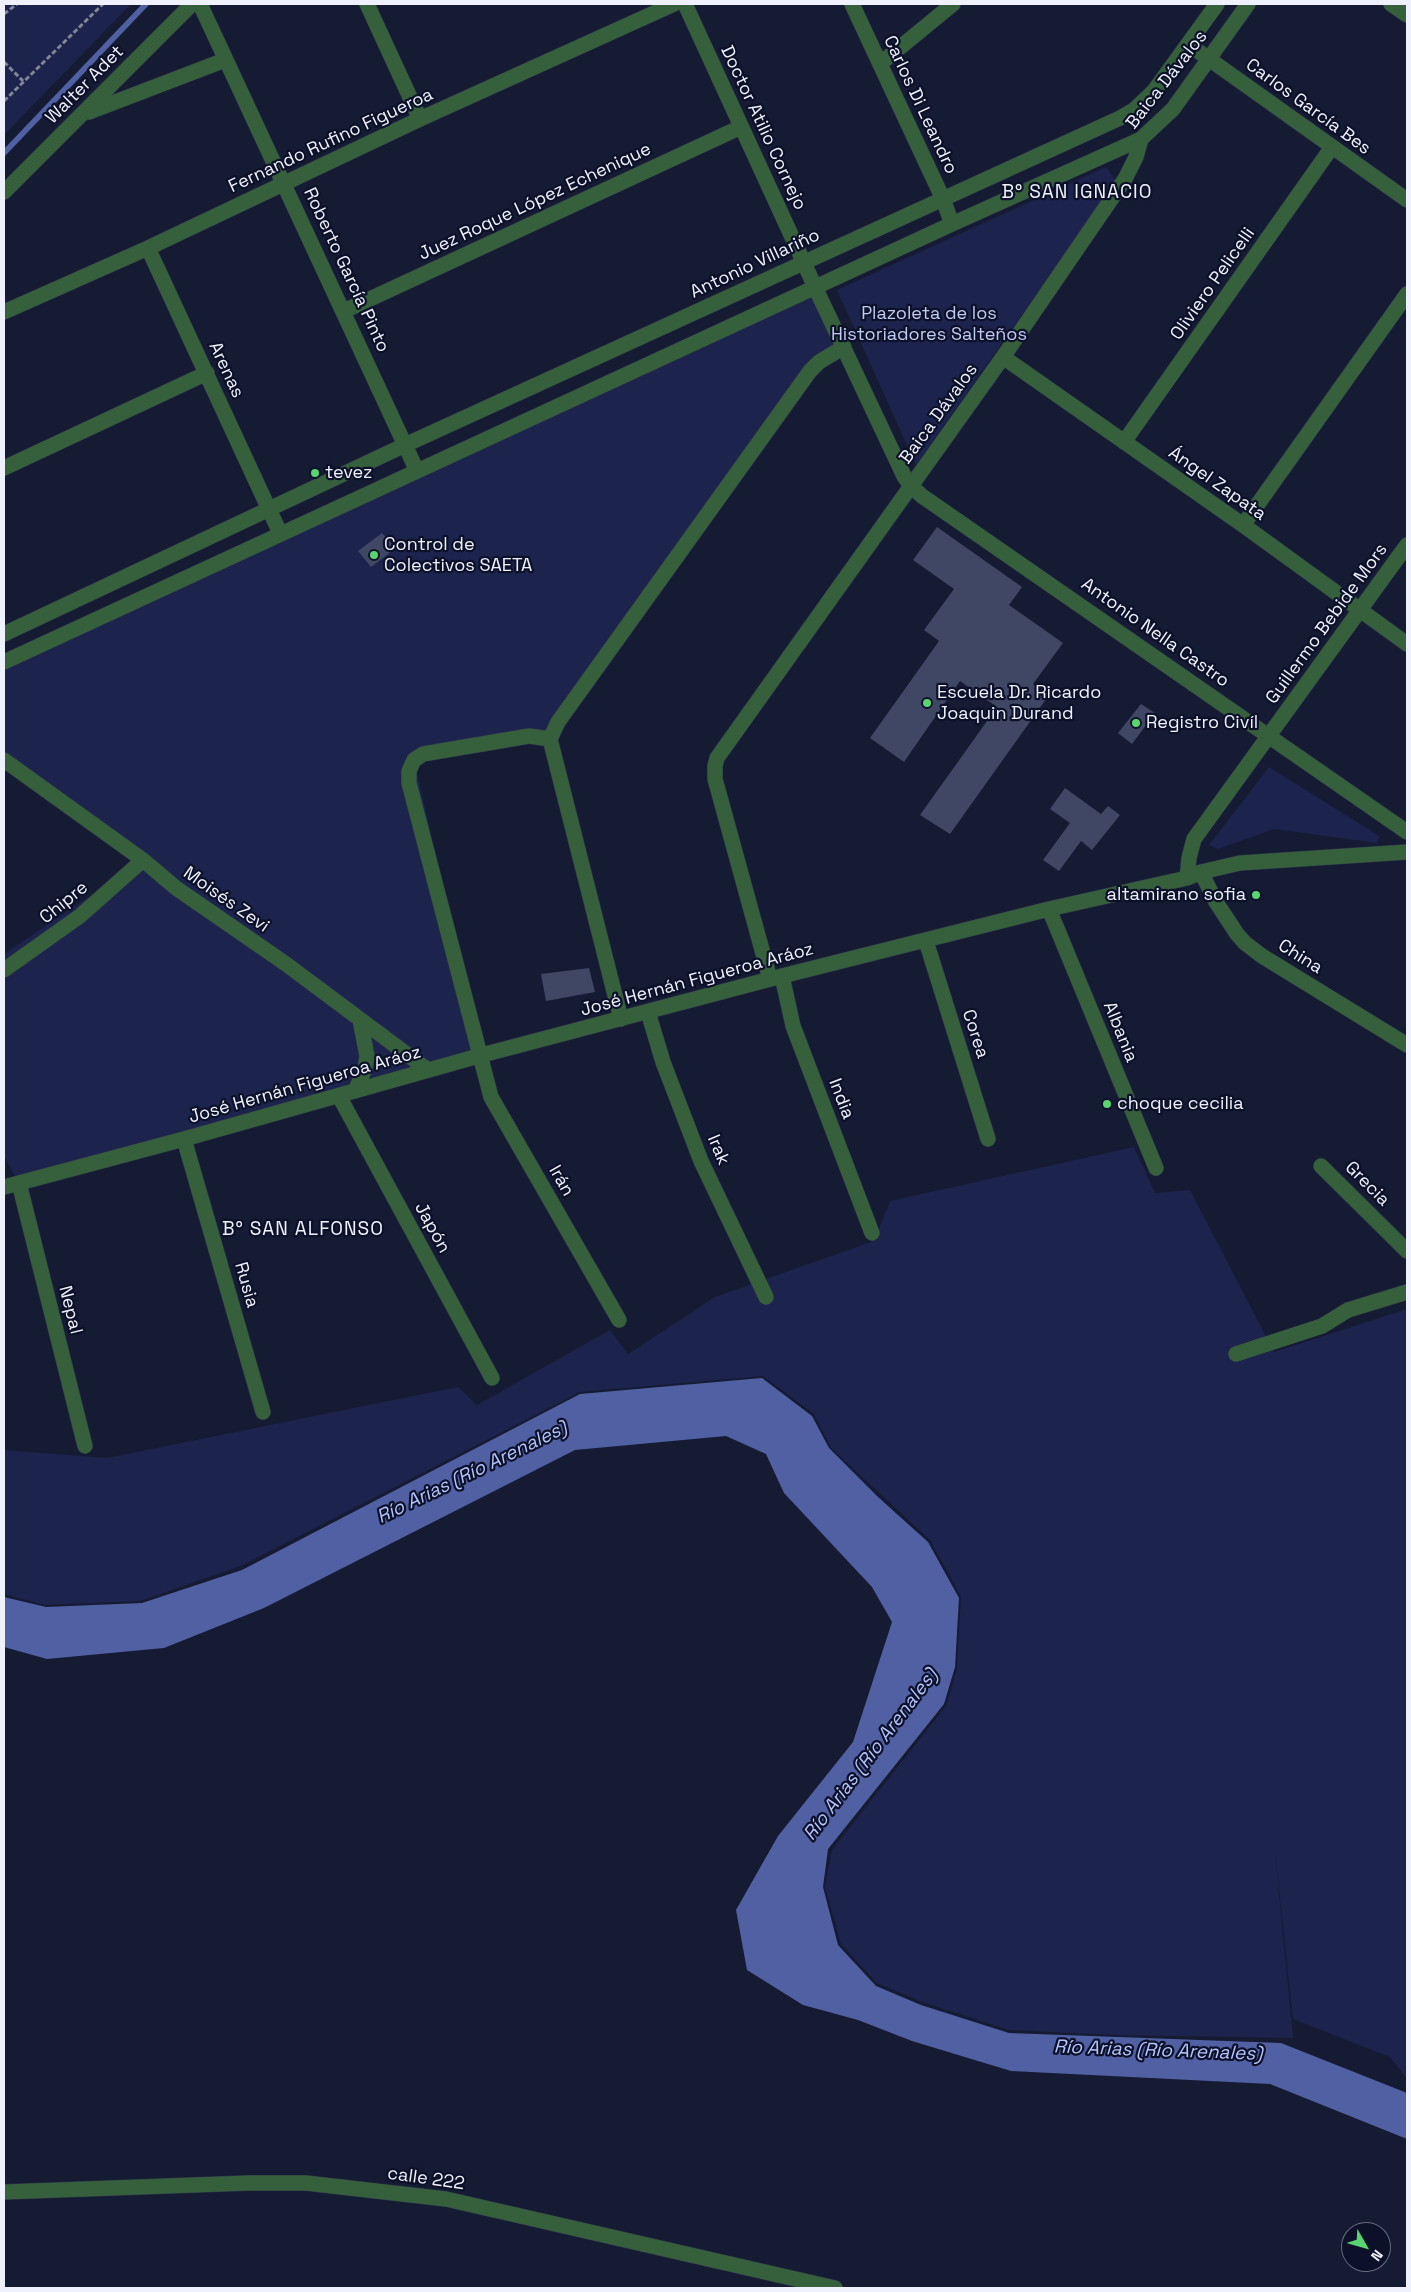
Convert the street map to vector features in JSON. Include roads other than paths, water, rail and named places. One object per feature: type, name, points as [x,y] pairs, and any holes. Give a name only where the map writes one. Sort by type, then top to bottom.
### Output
[{"type":"street","name":"Walter Adet","points":[[4,192],[192,4]]},
{"type":"street","name":"Roberto García Pinto","points":[[200,4],[285,183],[417,471]]},
{"type":"street","points":[[366,4],[420,119]]},
{"type":"street","name":"Fernando Rufino Figueroa","points":[[4,312],[148,248],[420,119],[674,4]]},
{"type":"street","name":"Doctor Atilio Cornejo","points":[[685,4],[805,261],[815,287],[904,476],[910,485]]},
{"type":"street","name":"Carlos Di Leandro","points":[[852,4],[881,64],[952,224]]},
{"type":"street","points":[[881,64],[953,4]]},
{"type":"street","name":"Antonio Villariño","points":[[4,634],[405,445],[1134,110],[1154,91],[1217,4]]},
{"type":"street","name":"Baica Dávalos","points":[[725,747],[1003,357],[1125,179],[1136,157],[1141,139],[1173,108],[1248,4]]},
{"type":"street","points":[[1391,4],[1407,15]]},
{"type":"street","name":"Carlos García Bes","points":[[1188,44],[1407,200]]},
{"type":"street","points":[[83,114],[225,60]]},
{"type":"street","name":"Juez Roque López Echenique","points":[[344,311],[741,127]]},
{"type":"street","points":[[4,662],[815,287],[1141,139]]},
{"type":"street","name":"Oliviero Pelicelli","points":[[1124,442],[1332,147]]},
{"type":"street","name":"Arenas","points":[[148,248],[280,534]]},
{"type":"street","points":[[1243,525],[1407,294]]},
{"type":"street","points":[[621,1019],[550,738],[558,722],[810,371],[819,362],[844,347]]},
{"type":"street","name":"Ángel Zapata","points":[[1003,357],[1243,525],[1407,644]]},
{"type":"street","points":[[4,468],[207,373]]},
{"type":"street","name":"Antonio Nella Castro","points":[[910,485],[922,496],[1270,735],[1407,832]]},
{"type":"street","name":"Guillermo Bebide Mors","points":[[1187,878],[1189,858],[1194,839],[1407,545]]},
{"type":"street","name":"Irán","points":[[550,738],[529,736],[423,754],[414,760],[409,771],[412,792],[482,1055],[491,1097],[619,1320]]},
{"type":"street","name":"India","points":[[725,747],[715,766],[715,778],[776,978],[872,1233]]},
{"type":"street","name":"Moisés Zevi","points":[[4,760],[143,860],[176,888],[286,964],[428,1070]]},
{"type":"street","name":"Antonio Nella Castro","points":[[1378,813],[1407,852]]},
{"type":"street","name":"José Hernán Figueroa Aráoz","points":[[4,1187],[184,1139],[482,1055],[1050,909],[1187,878],[1201,872],[1240,863],[1407,852]]},
{"type":"street","name":"Chipre","points":[[4,970],[80,916],[143,860]]},
{"type":"street","name":"China","points":[[1201,872],[1216,902],[1245,943],[1262,956],[1407,1045]]},
{"type":"street","name":"Albania","points":[[1050,909],[1156,1168]]},
{"type":"street","name":"Corea","points":[[926,941],[988,1139]]},
{"type":"street","name":"Irak","points":[[648,1012],[663,1062],[701,1161],[766,1297]]},
{"type":"street","points":[[355,1091],[365,1069],[367,1056],[360,1020]]},
{"type":"street","name":"Japón","points":[[339,1096],[492,1378]]},
{"type":"street","name":"Rusia","points":[[184,1139],[263,1412]]},
{"type":"street","name":"Grecia","points":[[1322,1166],[1407,1251]]},
{"type":"street","name":"Nepal","points":[[19,1183],[85,1446]]},
{"type":"street","points":[[1236,1354],[1322,1326],[1348,1310],[1407,1292]]},
{"type":"street","name":"calle 222","points":[[4,2192],[248,2183],[306,2183],[446,2199],[835,2288]]},
{"type":"water","name":"Río Arias (Río Arenales)","points":[[762,1378],[812,1416],[829,1448],[878,1497],[928,1542],[959,1598],[955,1667],[944,1704],[828,1849],[823,1887],[838,1945],[876,1986],[921,2005],[1009,2033],[1281,2043],[1407,2093],[1407,2139],[1270,2084],[1011,2071],[912,2041],[858,2020],[803,2005],[747,1970],[736,1910],[778,1836],[853,1742],[892,1622],[872,1587],[784,1493],[766,1454],[726,1436],[575,1450],[264,1608],[164,1648],[47,1659],[4,1647],[4,1597],[46,1607],[142,1603],[242,1570],[580,1394]]},
{"type":"waterway","points":[[4,153],[146,4]]},
{"type":"place","name":"tevez","points":[[315,473]]},
{"type":"place","name":"Control de Colectivos SAETA","points":[[374,555]]},
{"type":"place","name":"Escuela Dr. Ricardo Joaquin Durand","points":[[927,703]]},
{"type":"place","name":"Registro Civíl","points":[[1136,723]]},
{"type":"place","name":"altamirano sofia","points":[[1256,895]]},
{"type":"place","name":"choque cecilia","points":[[1107,1104]]},
{"type":"district","name":"B° SAN IGNACIO","points":[[1077,193]]},
{"type":"district","name":"B° SAN ALFONSO","points":[[303,1230]]},
{"type":"park label","name":"Plazoleta de los Historiadores Salteños","points":[[929,324]]}]
